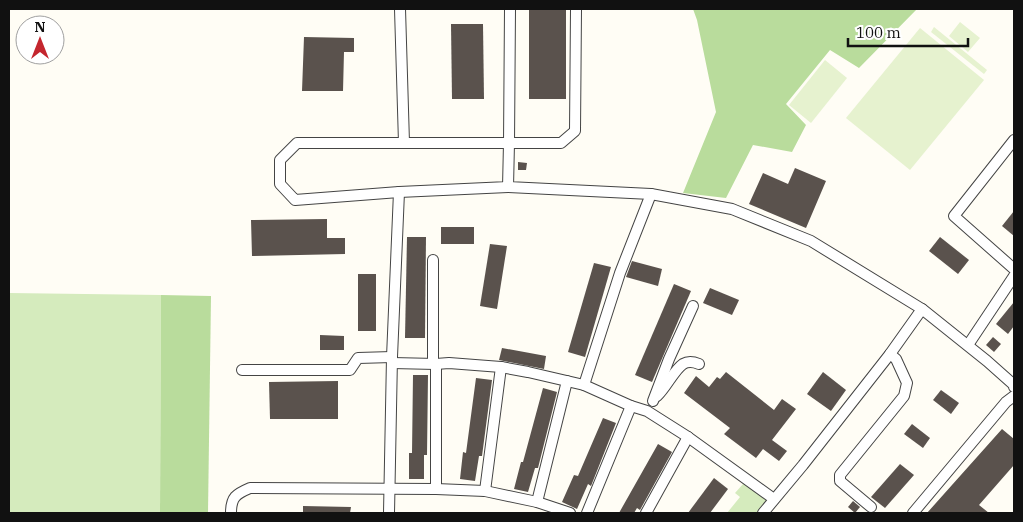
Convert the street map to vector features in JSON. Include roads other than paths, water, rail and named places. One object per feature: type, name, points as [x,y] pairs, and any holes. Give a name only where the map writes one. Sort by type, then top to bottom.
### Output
[{"type":"street","points":[[400,9],[404,143]]},
{"type":"street","points":[[508,187],[510,9]]},
{"type":"street","points":[[576,9],[576,131],[561,143],[297,143],[280,160],[280,184],[294,200],[399,192],[508,187],[651,194],[732,210],[811,240],[922,309],[987,361],[1014,387]]},
{"type":"street","points":[[1014,140],[954,216],[1014,268]]},
{"type":"street","points":[[389,513],[392,360],[399,192]]},
{"type":"street","points":[[584,385],[620,273],[651,194]]},
{"type":"street","points":[[433,260],[436,489]]},
{"type":"street","points":[[968,345],[1014,276]]},
{"type":"street","points":[[647,411],[693,306]]},
{"type":"street","points":[[763,513],[890,354],[922,309]]},
{"type":"street","points":[[871,507],[840,482],[840,475],[904,396],[907,383],[896,359],[890,354]]},
{"type":"street","points":[[242,370],[350,370],[358,358],[501,367],[584,385],[647,411],[688,436],[774,499]]},
{"type":"street","points":[[653,401],[684,363],[692,362],[699,364]]},
{"type":"street","points":[[485,491],[501,367]]},
{"type":"street","points":[[537,502],[567,381]]},
{"type":"street","points":[[913,513],[1006,402],[1014,396]]},
{"type":"street","points":[[587,513],[631,406]]},
{"type":"street","points":[[646,513],[688,436]]},
{"type":"street","points":[[231,513],[231,504],[238,493],[250,488],[390,488],[485,491],[537,502],[570,513]]}]
